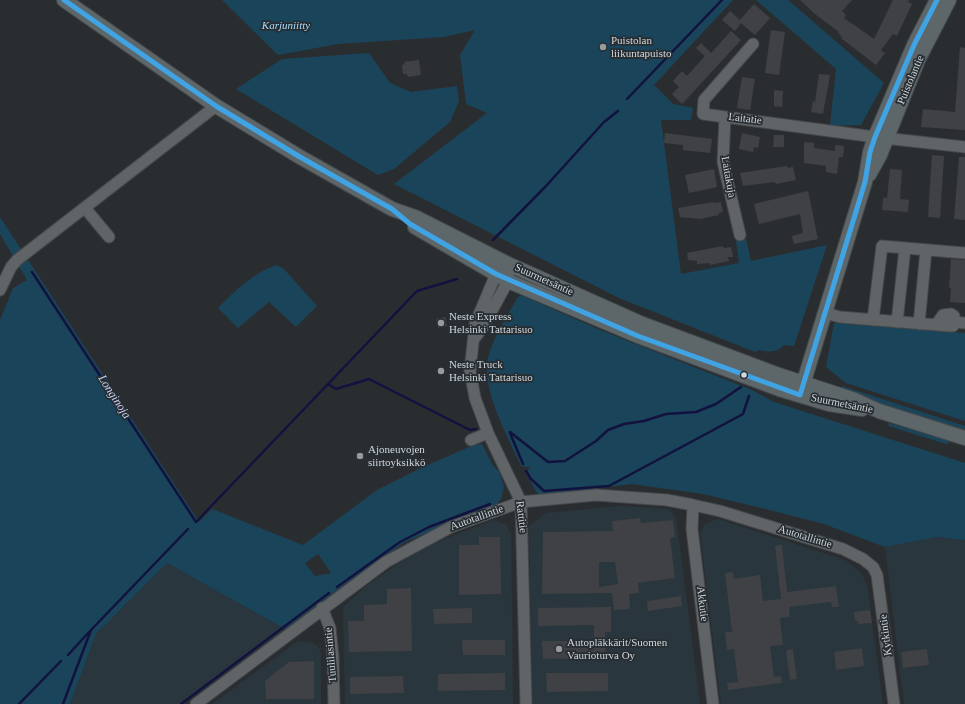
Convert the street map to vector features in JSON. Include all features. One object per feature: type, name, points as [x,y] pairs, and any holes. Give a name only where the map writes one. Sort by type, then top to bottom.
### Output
[{"type":"main road","name":"Suurmetsäntie","points":[[64,0],[216,106],[300,157],[392,209],[415,218],[508,264],[640,323],[779,376],[829,404],[878,411],[965,438]]},
{"type":"main road","name":"Puistolantie","points":[[880,138],[914,45],[937,0]]},
{"type":"main road","name":"Puistolantie","points":[[802,389],[865,182],[870,152],[880,138],[949,0]]},
{"type":"main road","name":"Suurmetsäntie","points":[[392,209],[410,224],[502,278],[638,336],[802,389]]},
{"type":"street","name":"Laitatie","points":[[753,44],[704,100],[703,114],[880,138],[965,147]]},
{"type":"street","points":[[0,290],[11,267],[17,260],[216,106]]},
{"type":"street","name":"Laitakuja","points":[[725,117],[723,162],[740,235]]},
{"type":"street","points":[[85,208],[108,237]]},
{"type":"street","points":[[873,320],[882,246],[965,253]]},
{"type":"street","points":[[897,322],[905,248]]},
{"type":"street","points":[[919,324],[926,250]]},
{"type":"street","name":"Rattitie","points":[[508,264],[502,278],[475,324],[474,340],[469,360],[475,398],[488,433],[521,502],[526,704]]},
{"type":"street","points":[[825,313],[873,320],[919,324],[953,326],[960,323]]},
{"type":"street","points":[[471,440],[488,433]]},
{"type":"street","name":"Autotallintie","points":[[196,704],[322,608],[386,562],[419,542],[451,527],[521,502],[596,495],[667,500],[720,511],[843,549],[858,556],[873,567]]},
{"type":"street","name":"Akkutie","points":[[693,505],[692,529],[713,704]]},
{"type":"street","name":"Kytkintie","points":[[873,567],[877,575],[882,599],[894,704]]},
{"type":"street","name":"Tuulilasintie","points":[[322,608],[330,628],[334,704]]},
{"type":"shaded area","points":[[620,506],[668,509],[676,517],[700,704],[532,704],[529,526],[546,513]]},
{"type":"shaded area","points":[[718,519],[845,560],[861,573],[867,584],[883,704],[721,704],[700,533],[706,523]]},
{"type":"shaded area","points":[[494,520],[507,525],[511,536],[513,704],[345,704],[343,607],[370,583],[401,562],[437,542]]},
{"type":"shaded area","points":[[937,537],[965,540],[965,704],[904,704],[885,547]]},
{"type":"shaded area","points":[[167,563],[285,629],[183,704],[70,704],[96,634]]},
{"type":"shaded area","points":[[298,641],[312,643],[318,646],[321,653],[321,704],[212,704]]},
{"type":"green space","name":"Karjuniitty","points":[[222,0],[733,0],[654,85],[673,104],[693,108],[691,120],[661,120],[681,274],[739,263],[736,241],[746,239],[751,261],[827,245],[794,346],[784,345],[775,351],[759,350],[755,352],[619,298],[394,184],[487,113],[466,104],[460,55],[475,30],[444,37],[338,44],[278,55]]},
{"type":"green space","points":[[756,0],[788,0],[884,83],[861,125],[830,126],[836,69]]},
{"type":"green space","points":[[369,53],[390,83],[411,92],[457,86],[459,101],[450,122],[394,169],[378,175],[236,89],[282,59]]},
{"type":"green space","points":[[0,217],[199,522],[212,509],[303,545],[377,490],[423,467],[474,445],[482,444],[493,466],[499,471],[504,487],[501,499],[497,504],[405,542],[285,629],[167,563],[96,634],[70,704],[0,704],[0,320],[13,288],[27,280],[0,234]],"holes":[[[318,554],[331,573],[315,576],[305,563]]]},
{"type":"green space","points":[[276,265],[283,268],[317,306],[296,327],[269,302],[238,328],[218,308],[252,278]]},
{"type":"green space","points":[[521,295],[600,330],[752,390],[774,402],[965,463],[965,540],[937,537],[885,547],[824,524],[766,509],[703,494],[632,484],[539,496],[525,472],[531,468],[521,466],[497,413],[488,384],[487,370],[490,350],[517,298]]},
{"type":"green space","points":[[834,323],[965,333],[965,421],[846,383],[826,367]]},
{"type":"green space","points":[[842,386],[965,426],[965,432],[860,398],[839,388]]},
{"type":"green space","points":[[888,423],[948,439],[949,443],[946,444],[889,426]]},
{"type":"building","points":[[800,0],[852,0],[842,11],[846,15],[844,18],[874,39],[893,0],[909,0],[908,2],[912,4],[897,36],[893,34],[881,50],[885,53],[876,65],[841,38],[842,37],[838,33],[839,32],[815,14]]},
{"type":"building","points":[[754,4],[770,18],[755,35],[741,23],[735,31],[722,20],[730,11],[740,20]]},
{"type":"building","points":[[771,30],[785,32],[779,75],[765,73]]},
{"type":"building","points":[[731,31],[741,40],[682,104],[672,94],[679,87],[673,81],[682,71],[687,76],[705,56],[696,48],[701,43],[711,53]]},
{"type":"building","points":[[960,47],[965,48],[965,130],[921,127],[923,109],[955,112]]},
{"type":"building","points":[[419,60],[421,75],[408,77],[407,74],[403,74],[402,65],[405,64],[404,62]]},
{"type":"building","points":[[819,74],[830,75],[823,114],[811,112],[813,101],[815,102]]},
{"type":"building","points":[[742,77],[755,79],[750,110],[737,108]]},
{"type":"building","points":[[774,90],[783,91],[782,107],[774,106]]},
{"type":"building","points":[[665,133],[712,139],[710,153],[683,150],[683,145],[664,143]]},
{"type":"building","points":[[742,133],[760,137],[758,148],[754,147],[753,152],[739,149]]},
{"type":"building","points":[[774,135],[784,135],[784,147],[773,147]]},
{"type":"building","points":[[804,142],[814,143],[814,148],[835,151],[835,145],[844,146],[843,157],[839,157],[837,174],[826,172],[826,166],[804,163]]},
{"type":"building","points":[[932,155],[944,156],[940,218],[928,217]]},
{"type":"building","points":[[959,157],[965,157],[965,220],[954,219]]},
{"type":"building","points":[[787,166],[788,168],[793,167],[796,180],[776,184],[775,182],[743,186],[740,173]]},
{"type":"building","points":[[714,169],[717,187],[689,193],[685,175]]},
{"type":"building","points":[[890,169],[902,170],[900,199],[909,200],[908,212],[882,210],[883,198],[887,198]]},
{"type":"building","points":[[808,191],[818,239],[794,244],[792,236],[803,233],[800,214],[759,224],[754,204]]},
{"type":"building","points":[[721,202],[723,212],[719,213],[719,215],[700,219],[680,217],[678,208]]},
{"type":"building","points":[[723,246],[724,248],[731,247],[733,257],[728,257],[729,261],[710,265],[710,263],[697,264],[697,261],[688,260],[687,253]]},
{"type":"building","points":[[951,259],[965,260],[965,303],[950,302],[951,288],[949,288]]},
{"type":"building","name":"Neste Express Helsinki Tattarisuo","points":[[445,317],[447,326],[438,328],[436,319]]},
{"type":"building","points":[[640,518],[641,523],[673,520],[675,537],[670,538],[675,578],[638,583],[639,593],[629,594],[630,609],[614,610],[612,593],[542,594],[543,532],[613,531],[612,521]],"holes":[[[599,562],[615,562],[618,584],[599,587]]]},
{"type":"building","points":[[479,537],[500,537],[501,594],[459,595],[459,545],[479,545]]},
{"type":"building","points":[[782,545],[787,592],[836,586],[839,607],[832,607],[831,602],[789,607],[790,617],[780,618],[783,645],[770,646],[774,677],[781,676],[782,683],[728,690],[727,683],[738,682],[734,649],[727,650],[725,632],[732,632],[725,573],[733,572],[734,579],[760,575],[763,601],[781,599],[775,546]]},
{"type":"building","points":[[411,588],[412,651],[349,652],[348,621],[364,621],[364,605],[387,604],[387,589]]},
{"type":"building","points":[[681,596],[682,606],[648,611],[647,601]]},
{"type":"building","points":[[611,607],[611,632],[605,632],[606,658],[543,659],[542,641],[594,641],[594,625],[538,626],[538,608]]},
{"type":"building","points":[[472,608],[472,623],[434,624],[433,609]]},
{"type":"building","points":[[870,610],[872,623],[858,624],[858,621],[855,621],[854,612]]},
{"type":"building","points":[[462,640],[505,640],[505,655],[463,655]]},
{"type":"building","points":[[862,648],[864,666],[836,670],[834,652]]},
{"type":"building","points":[[793,649],[797,679],[790,680],[786,650]]},
{"type":"building","points":[[927,649],[929,665],[903,668],[901,652]]},
{"type":"building","points":[[314,661],[314,699],[266,699],[265,681],[289,662]]},
{"type":"building","points":[[505,673],[505,690],[438,691],[438,674]]},
{"type":"building","points":[[546,673],[608,673],[608,691],[547,692]]},
{"type":"building","points":[[403,676],[404,693],[350,694],[350,677]]},
{"type":"waterway","points":[[627,99],[722,0]]},
{"type":"waterway","points":[[493,240],[546,186],[604,122],[618,111]]},
{"type":"waterway","name":"Longinoja","points":[[32,272],[196,522],[417,291],[457,279]]},
{"type":"waterway","points":[[328,384],[336,389],[369,379],[470,430],[476,429]]},
{"type":"waterway","points":[[510,432],[548,462],[565,461],[596,441],[608,430],[624,424],[644,421],[666,414],[696,412],[716,404],[741,387]]},
{"type":"waterway","points":[[526,471],[531,479],[544,491],[609,486],[743,414],[749,396]]},
{"type":"waterway","points":[[510,433],[523,464]]},
{"type":"waterway","points":[[337,587],[400,542],[429,527],[490,504]]},
{"type":"waterway","points":[[63,704],[91,630],[188,529]]},
{"type":"waterway","points":[[181,704],[329,593]]},
{"type":"waterway","points":[[68,655],[89,632]]},
{"type":"waterway","points":[[19,704],[61,661]]},
{"type":"transit line","points":[[64,0],[216,106],[300,157],[392,209],[410,224],[496,274],[638,336],[800,395],[865,182],[870,152],[875,137],[914,45],[937,0]]},
{"type":"place","name":"Puistolan liikuntapuisto","points":[[603,47]]},
{"type":"place","name":"Neste Express Helsinki Tattarisuo","points":[[441,323]]},
{"type":"place","name":"Neste Truck Helsinki Tattarisuo","points":[[441,371]]},
{"type":"place","name":"Ajoneuvojen siirtoyksikkö","points":[[360,456]]},
{"type":"place","name":"Autopläkkärit/Suomen Vaurioturva Oy","points":[[559,649]]}]
